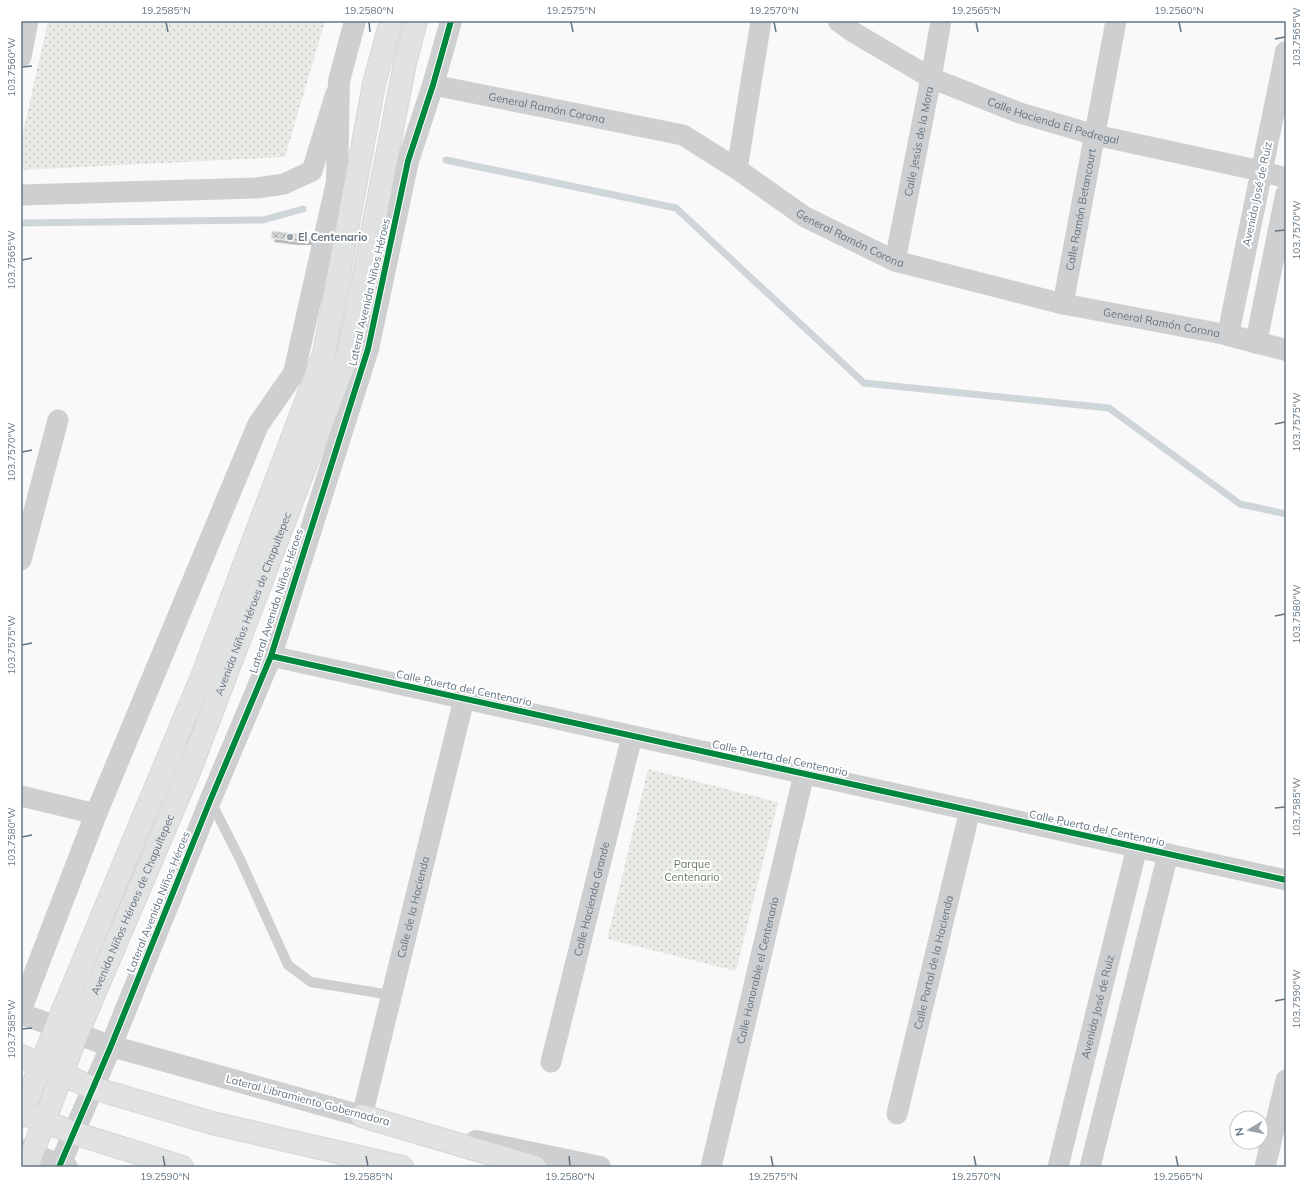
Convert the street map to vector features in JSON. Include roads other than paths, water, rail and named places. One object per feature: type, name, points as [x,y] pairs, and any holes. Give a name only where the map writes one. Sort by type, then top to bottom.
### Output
[{"type":"main road","name":"Avenida Niños Héroes de Chapultepec","points":[[21,1113],[203,674],[324,354],[374,84],[391,21]]},
{"type":"main road","name":"Avenida Niños Héroes de Chapultepec","points":[[27,1157],[45,1121],[77,1034],[189,772],[349,352],[405,63],[416,21]]},
{"type":"main road","points":[[21,1056],[93,1088],[212,1123],[402,1167]]},
{"type":"main road","points":[[21,1113],[74,1133],[182,1167]]},
{"type":"main road","points":[[362,1116],[535,1167]]},
{"type":"street","points":[[21,57],[28,21]]},
{"type":"street","points":[[21,195],[257,188],[284,184],[312,171],[355,21]]},
{"type":"street","name":"Lateral Avenida Niños Héroes","points":[[62,1166],[74,1133],[270,656],[368,349],[408,161],[433,85],[451,21]]},
{"type":"street","points":[[736,169],[761,21]]},
{"type":"street","name":"Calle Hacienda El Pedregal","points":[[838,21],[853,32],[931,78],[1017,112],[1095,135],[1262,171],[1286,178]]},
{"type":"street","name":"Calle Jesús de la Mora","points":[[895,261],[931,78],[940,21]]},
{"type":"street","name":"Calle Ramón Betancourt","points":[[1062,304],[1116,21]]},
{"type":"street","name":"Avenida José de Ruiz","points":[[1228,335],[1286,52]]},
{"type":"street","points":[[21,1009],[96,814],[258,425],[294,373],[337,182],[339,81]]},
{"type":"street","name":"General Ramón Corona","points":[[433,85],[683,135],[736,169],[805,217],[895,261],[1062,304],[1228,335],[1286,350]]},
{"type":"street","points":[[1256,343],[1286,195]]},
{"type":"street","points":[[21,560],[58,420]]},
{"type":"street","name":"Calle Puerta del Centenario","points":[[270,656],[1286,880]]},
{"type":"street","name":"Calle de la Hacienda","points":[[362,1116],[464,699]]},
{"type":"street","name":"Calle Hacienda Grande","points":[[551,1062],[632,736]]},
{"type":"street","name":"Calle Honorable el Centenario","points":[[711,1167],[804,774]]},
{"type":"street","points":[[21,796],[96,814]]},
{"type":"street","name":"Calle Portal de la Hacienda","points":[[897,1114],[970,810]]},
{"type":"street","name":"Avenida José de Ruiz","points":[[1058,1167],[1137,847]]},
{"type":"street","points":[[1090,1167],[1168,854]]},
{"type":"street","name":"Lateral Libramiento Gobernadora","points":[[21,1014],[111,1046],[362,1116],[600,1167]]},
{"type":"street","points":[[1265,1167],[1286,1080]]},
{"type":"street","points":[[27,1157],[62,1166]]},
{"type":"lane","points":[[210,801],[240,859],[288,965],[310,982],[391,996]]},
{"type":"waterway","points":[[446,160],[676,208],[864,383],[1109,408],[1240,504],[1286,514]]},
{"type":"waterway","points":[[21,223],[263,220],[303,209]]},
{"type":"place","name":"El Centenario","points":[[290,237]]},
{"type":"park label","name":"Parque Centenario","points":[[692,870]]}]
